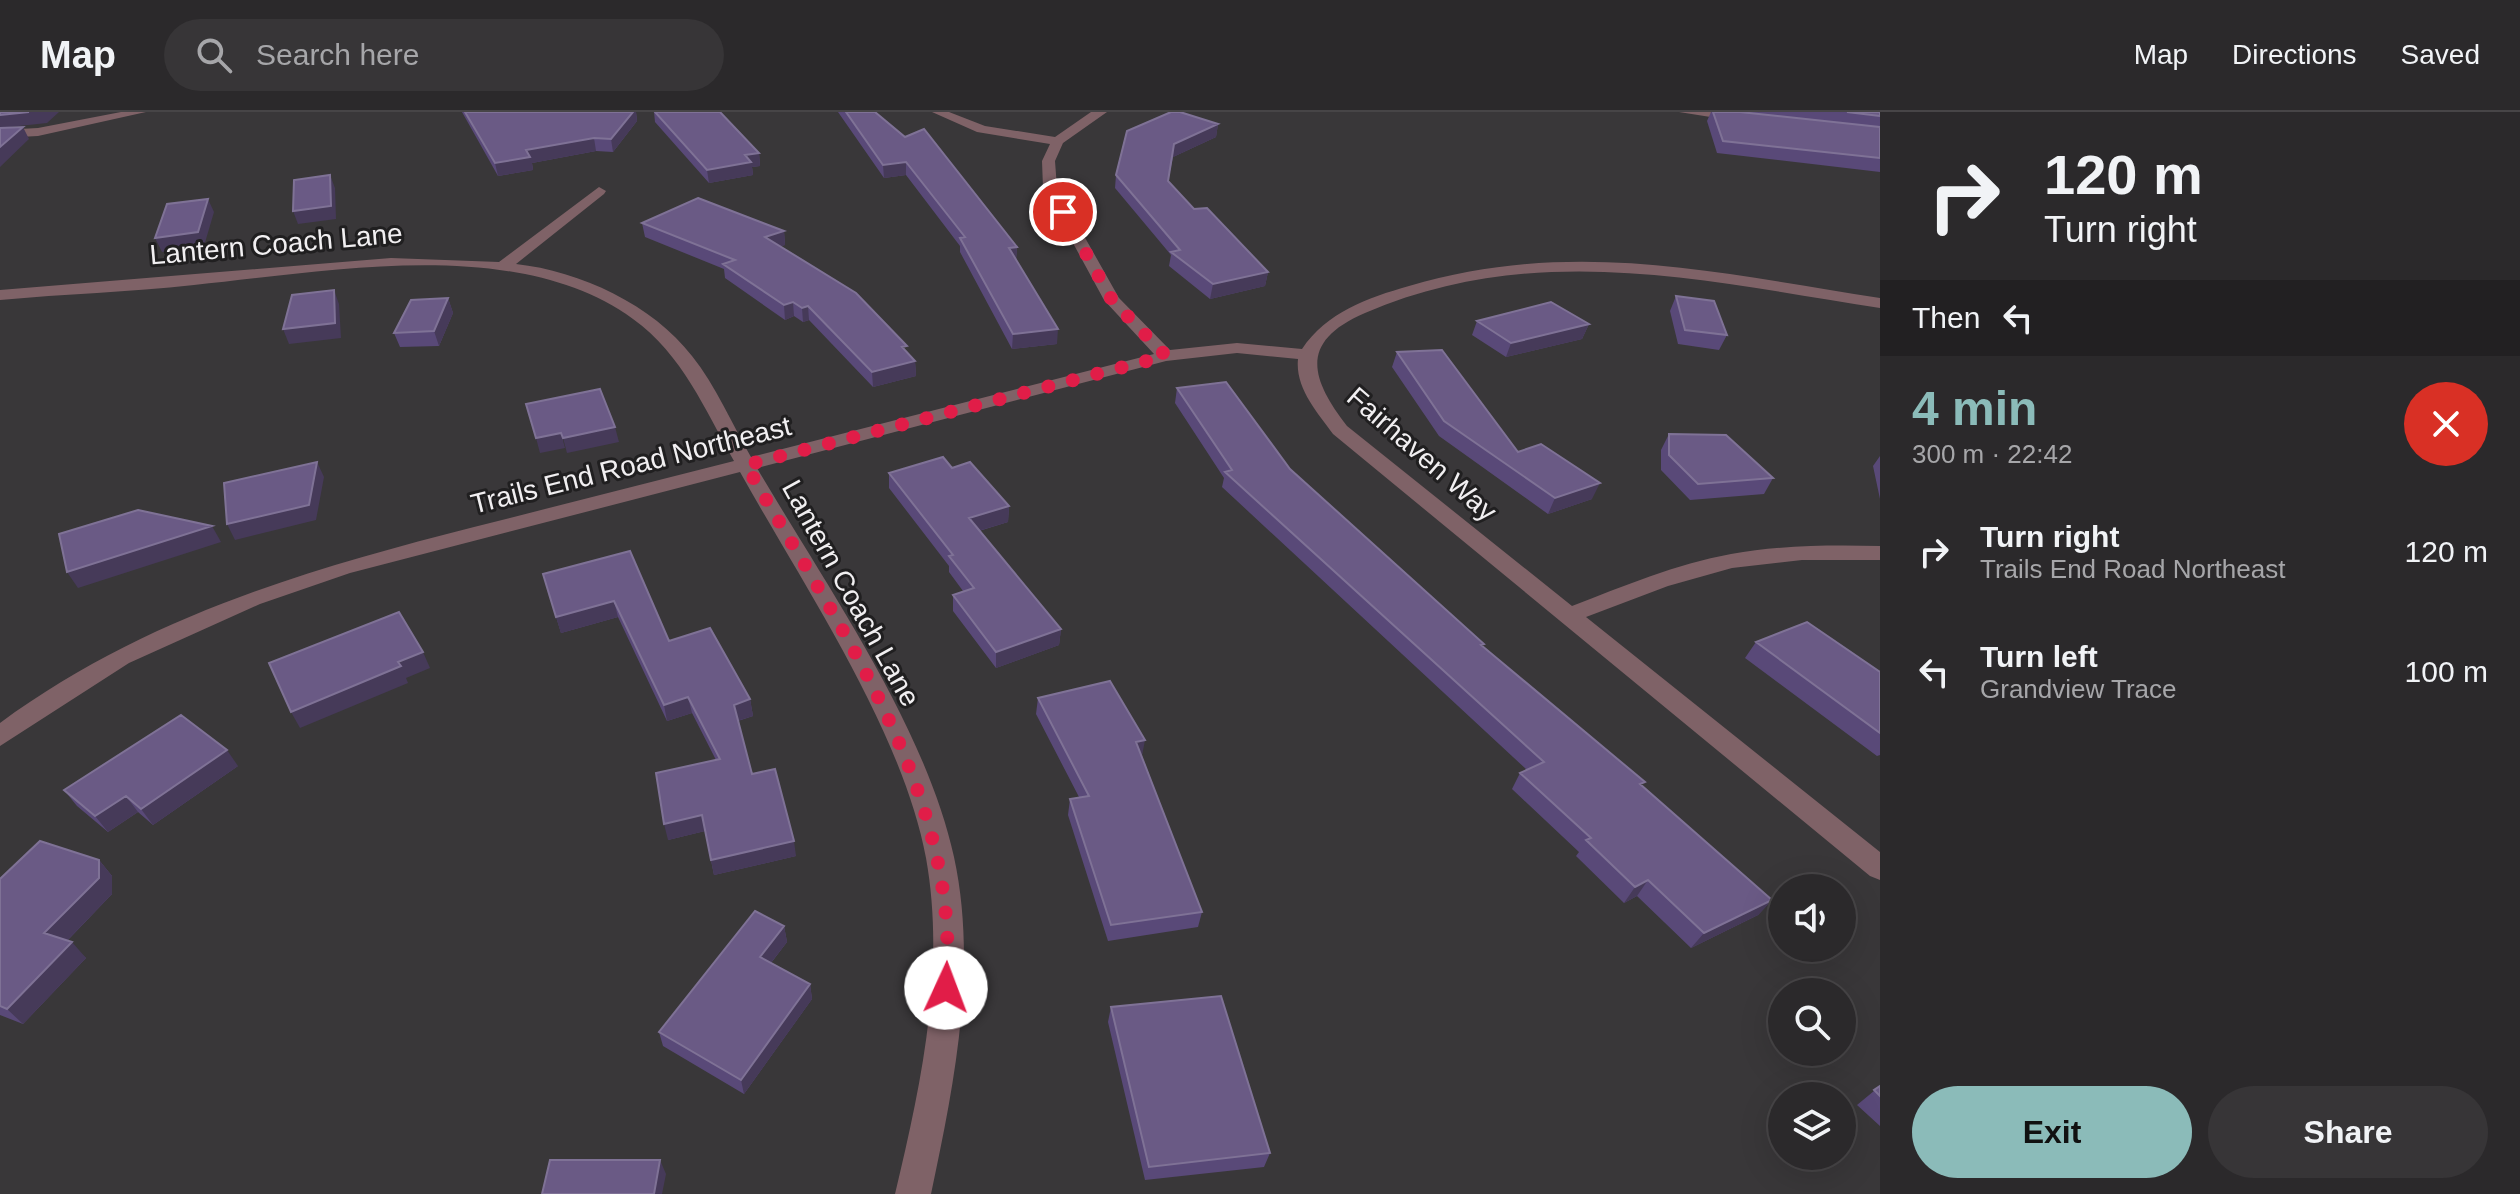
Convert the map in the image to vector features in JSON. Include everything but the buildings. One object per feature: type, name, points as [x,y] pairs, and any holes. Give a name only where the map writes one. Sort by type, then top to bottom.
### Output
[{"type":"street","points":[[0,134],[38,132],[140,112]]},
{"type":"street","points":[[938,112],[982,129],[1057,141]]},
{"type":"street","points":[[1101,112],[1057,141],[1045,170],[1050,188],[1112,300],[1166,356]]},
{"type":"street","points":[[1685,112],[1760,120]]},
{"type":"street","points":[[503,267],[599,191]]},
{"type":"street","name":"Lantern Coach Lane","points":[[0,295],[389,262],[503,267],[542,275],[601,295],[642,317],[667,336],[685,358],[896,736],[920,792],[940,859],[948,962],[936,1092],[913,1194]]},
{"type":"street","points":[[1308,355],[1320,333],[1342,315],[1377,301],[1492,271],[1542,265],[1625,267],[1880,303]]},
{"type":"street","name":"Trails End Road Northeast","points":[[0,736],[85,678],[141,645],[269,591],[343,568],[1166,356],[1237,348],[1308,355]]},
{"type":"street","name":"Fairhaven Way","points":[[1308,355],[1308,376],[1319,403],[1340,430],[1880,868]]},
{"type":"street","points":[[1567,616],[1694,571],[1753,557],[1820,552],[1880,553]]},
{"type":"route","points":[[946,988],[948,962],[940,859],[920,792],[896,736],[845,639],[746,465],[1166,356],[1112,300],[1063,212]]}]
